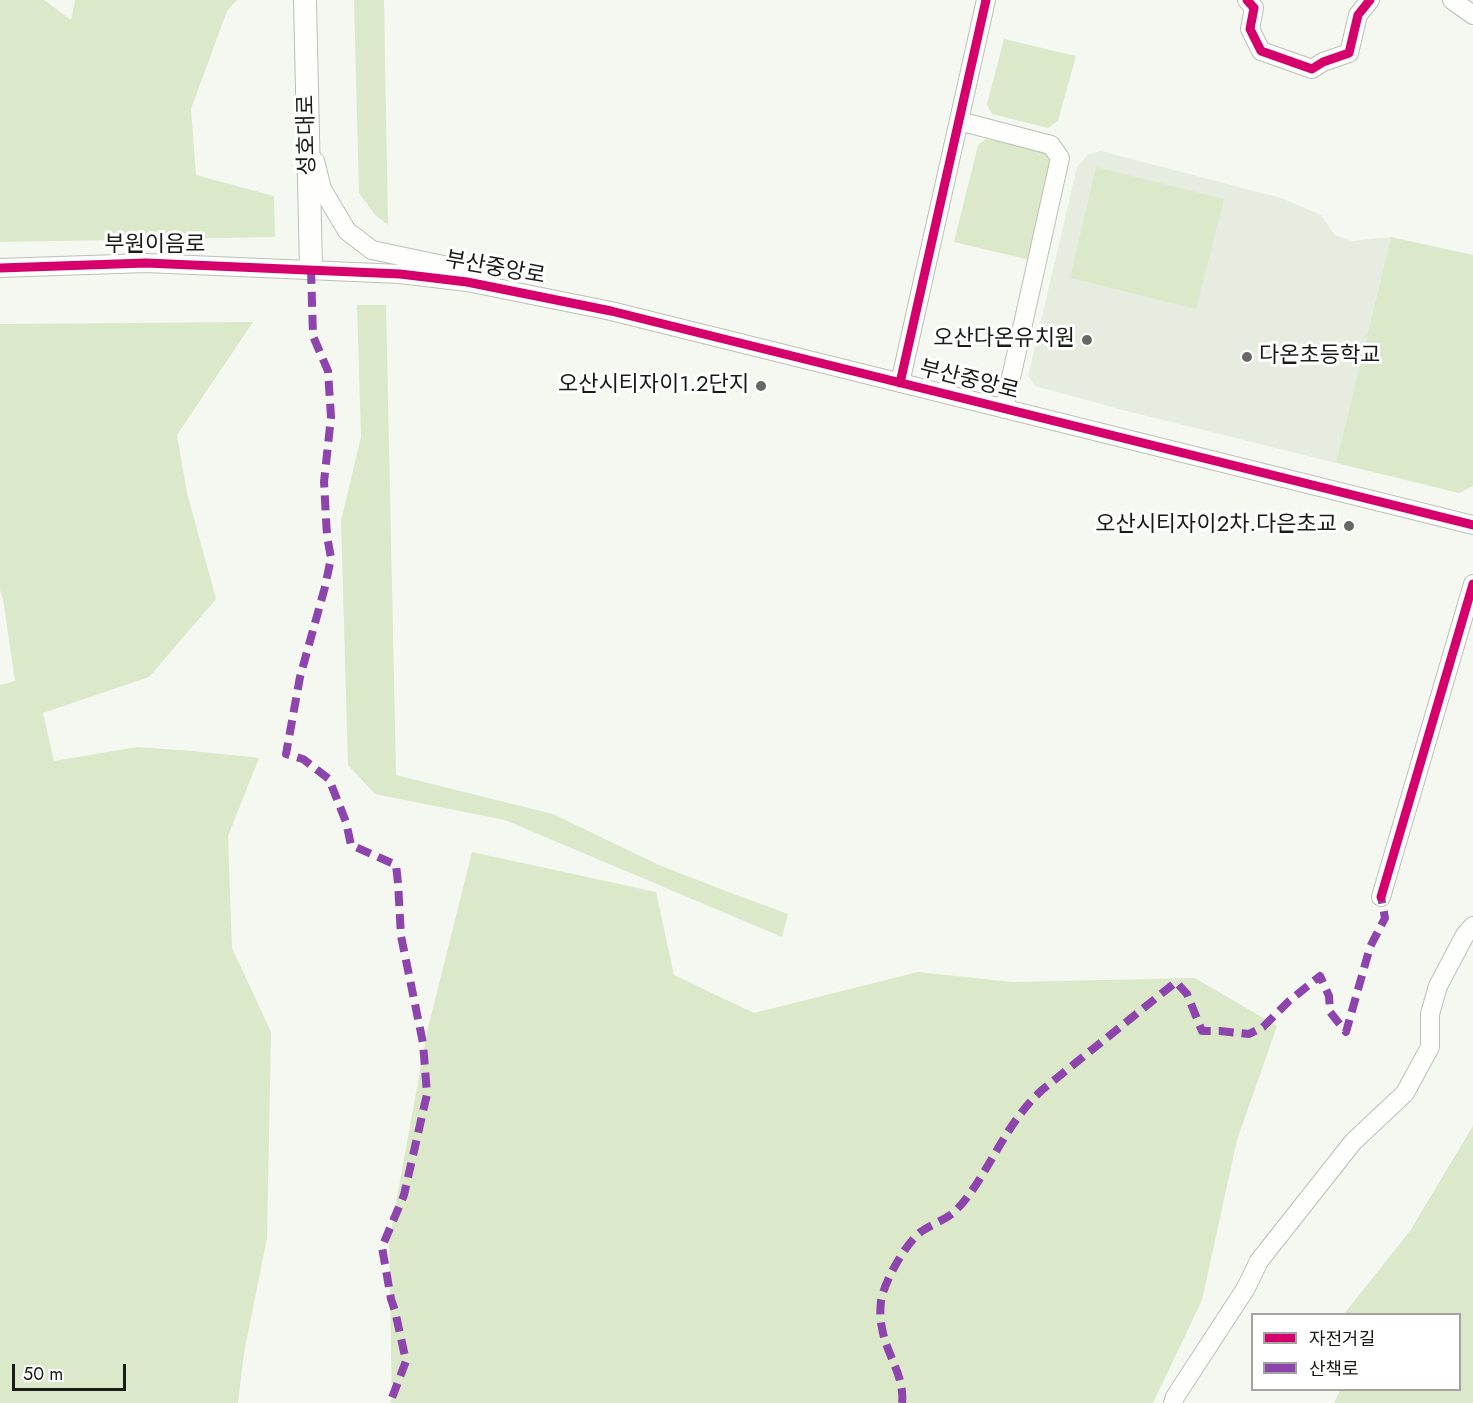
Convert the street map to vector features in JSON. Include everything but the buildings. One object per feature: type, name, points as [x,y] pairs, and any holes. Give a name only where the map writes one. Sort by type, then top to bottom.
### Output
[{"type":"main road","name":"성호대로","points":[[305,0],[311,269]]},
{"type":"street","points":[[900,383],[986,0]]},
{"type":"street","points":[[1247,0],[1254,8],[1251,29],[1261,51],[1312,69],[1323,62],[1349,53],[1358,15],[1370,0]]},
{"type":"street","points":[[1452,0],[1473,15]]},
{"type":"street","points":[[959,121],[1051,144],[1060,158],[1004,409]]},
{"type":"street","points":[[308,128],[322,189],[347,231],[372,250],[477,272],[530,294]]},
{"type":"street","name":"부원이음로","points":[[0,268],[146,263],[311,269]]},
{"type":"street","name":"부산중앙로","points":[[311,269],[456,280],[611,311],[1473,525]]},
{"type":"street","points":[[1381,897],[1473,584]]},
{"type":"street","points":[[1173,1403],[1246,1288],[1259,1261],[1353,1142],[1405,1093],[1430,1047],[1430,1014],[1438,986],[1465,936],[1473,926]]},
{"type":"shaded area","name":"다온초등학교","points":[[1101,151],[1281,198],[1321,215],[1335,235],[1352,241],[1391,237],[1336,463],[1035,386],[1028,376],[1077,167],[1088,154]]},
{"type":"green space","points":[[0,0],[44,0],[71,20],[75,0],[237,0],[227,11],[191,109],[196,175],[274,196],[275,237],[0,242]]},
{"type":"green space","points":[[354,0],[384,0],[388,225],[375,215],[359,193]]},
{"type":"green space","points":[[1004,39],[1076,56],[1058,121],[1048,128],[992,114],[987,104]]},
{"type":"green space","points":[[986,139],[1045,151],[1051,160],[1030,260],[954,242],[978,145]]},
{"type":"green space","points":[[1096,167],[1224,199],[1196,309],[1070,278]]},
{"type":"green space","points":[[1391,237],[1473,255],[1473,486],[1459,493],[1336,463]]},
{"type":"green space","points":[[357,305],[386,305],[396,775],[553,814],[659,865],[788,914],[782,937],[505,820],[375,794],[348,765],[341,521],[361,437]]},
{"type":"green space","points":[[253,322],[177,435],[187,493],[216,599],[149,677],[43,713],[54,761],[137,747],[259,758],[228,836],[232,948],[271,1032],[267,1238],[244,1353],[238,1403],[0,1403],[0,685],[15,681],[0,590],[0,324]]},
{"type":"green space","points":[[472,852],[656,892],[674,975],[754,1013],[918,972],[1012,982],[1195,978],[1277,1026],[1237,1140],[1202,1300],[1153,1403],[390,1403],[392,1398],[389,1242],[427,1032]]},
{"type":"green space","points":[[1473,1126],[1473,1403],[1334,1403],[1340,1391],[1461,1391],[1461,1313],[1345,1313],[1410,1231]]},
{"type":"marked path","points":[[311,269],[313,336],[328,371],[331,417],[324,482],[327,536],[331,558],[300,677],[286,754],[303,759],[329,779],[346,822],[351,845],[396,865],[401,936],[423,1043],[427,1094],[404,1195],[382,1247],[391,1299],[406,1361],[390,1403]]},
{"type":"marked path","points":[[902,1403],[901,1384],[884,1338],[881,1322],[881,1301],[886,1284],[903,1253],[916,1236],[949,1216],[965,1200],[1010,1129],[1033,1099],[1176,982],[1187,994],[1202,1031],[1249,1034],[1263,1027],[1289,1001],[1320,976],[1329,996],[1330,1012],[1346,1032],[1370,947],[1385,918],[1381,897]]},
{"type":"cycle path","points":[[900,383],[986,0]]},
{"type":"cycle path","points":[[1247,0],[1254,8],[1250,29],[1261,51],[1312,69],[1323,62],[1349,53],[1358,15],[1370,0]]},
{"type":"cycle path","points":[[0,268],[146,263],[400,274],[467,282],[611,311],[1473,525]]},
{"type":"cycle path","points":[[1381,897],[1473,584]]},
{"type":"place","name":"오산다온유치원","points":[[1087,340]]},
{"type":"place","name":"다온초등학교","points":[[1247,357]]},
{"type":"place","name":"오산시티자이1.2단지","points":[[761,386]]},
{"type":"place","name":"오산시티자이2차.다은초교","points":[[1349,526]]}]
